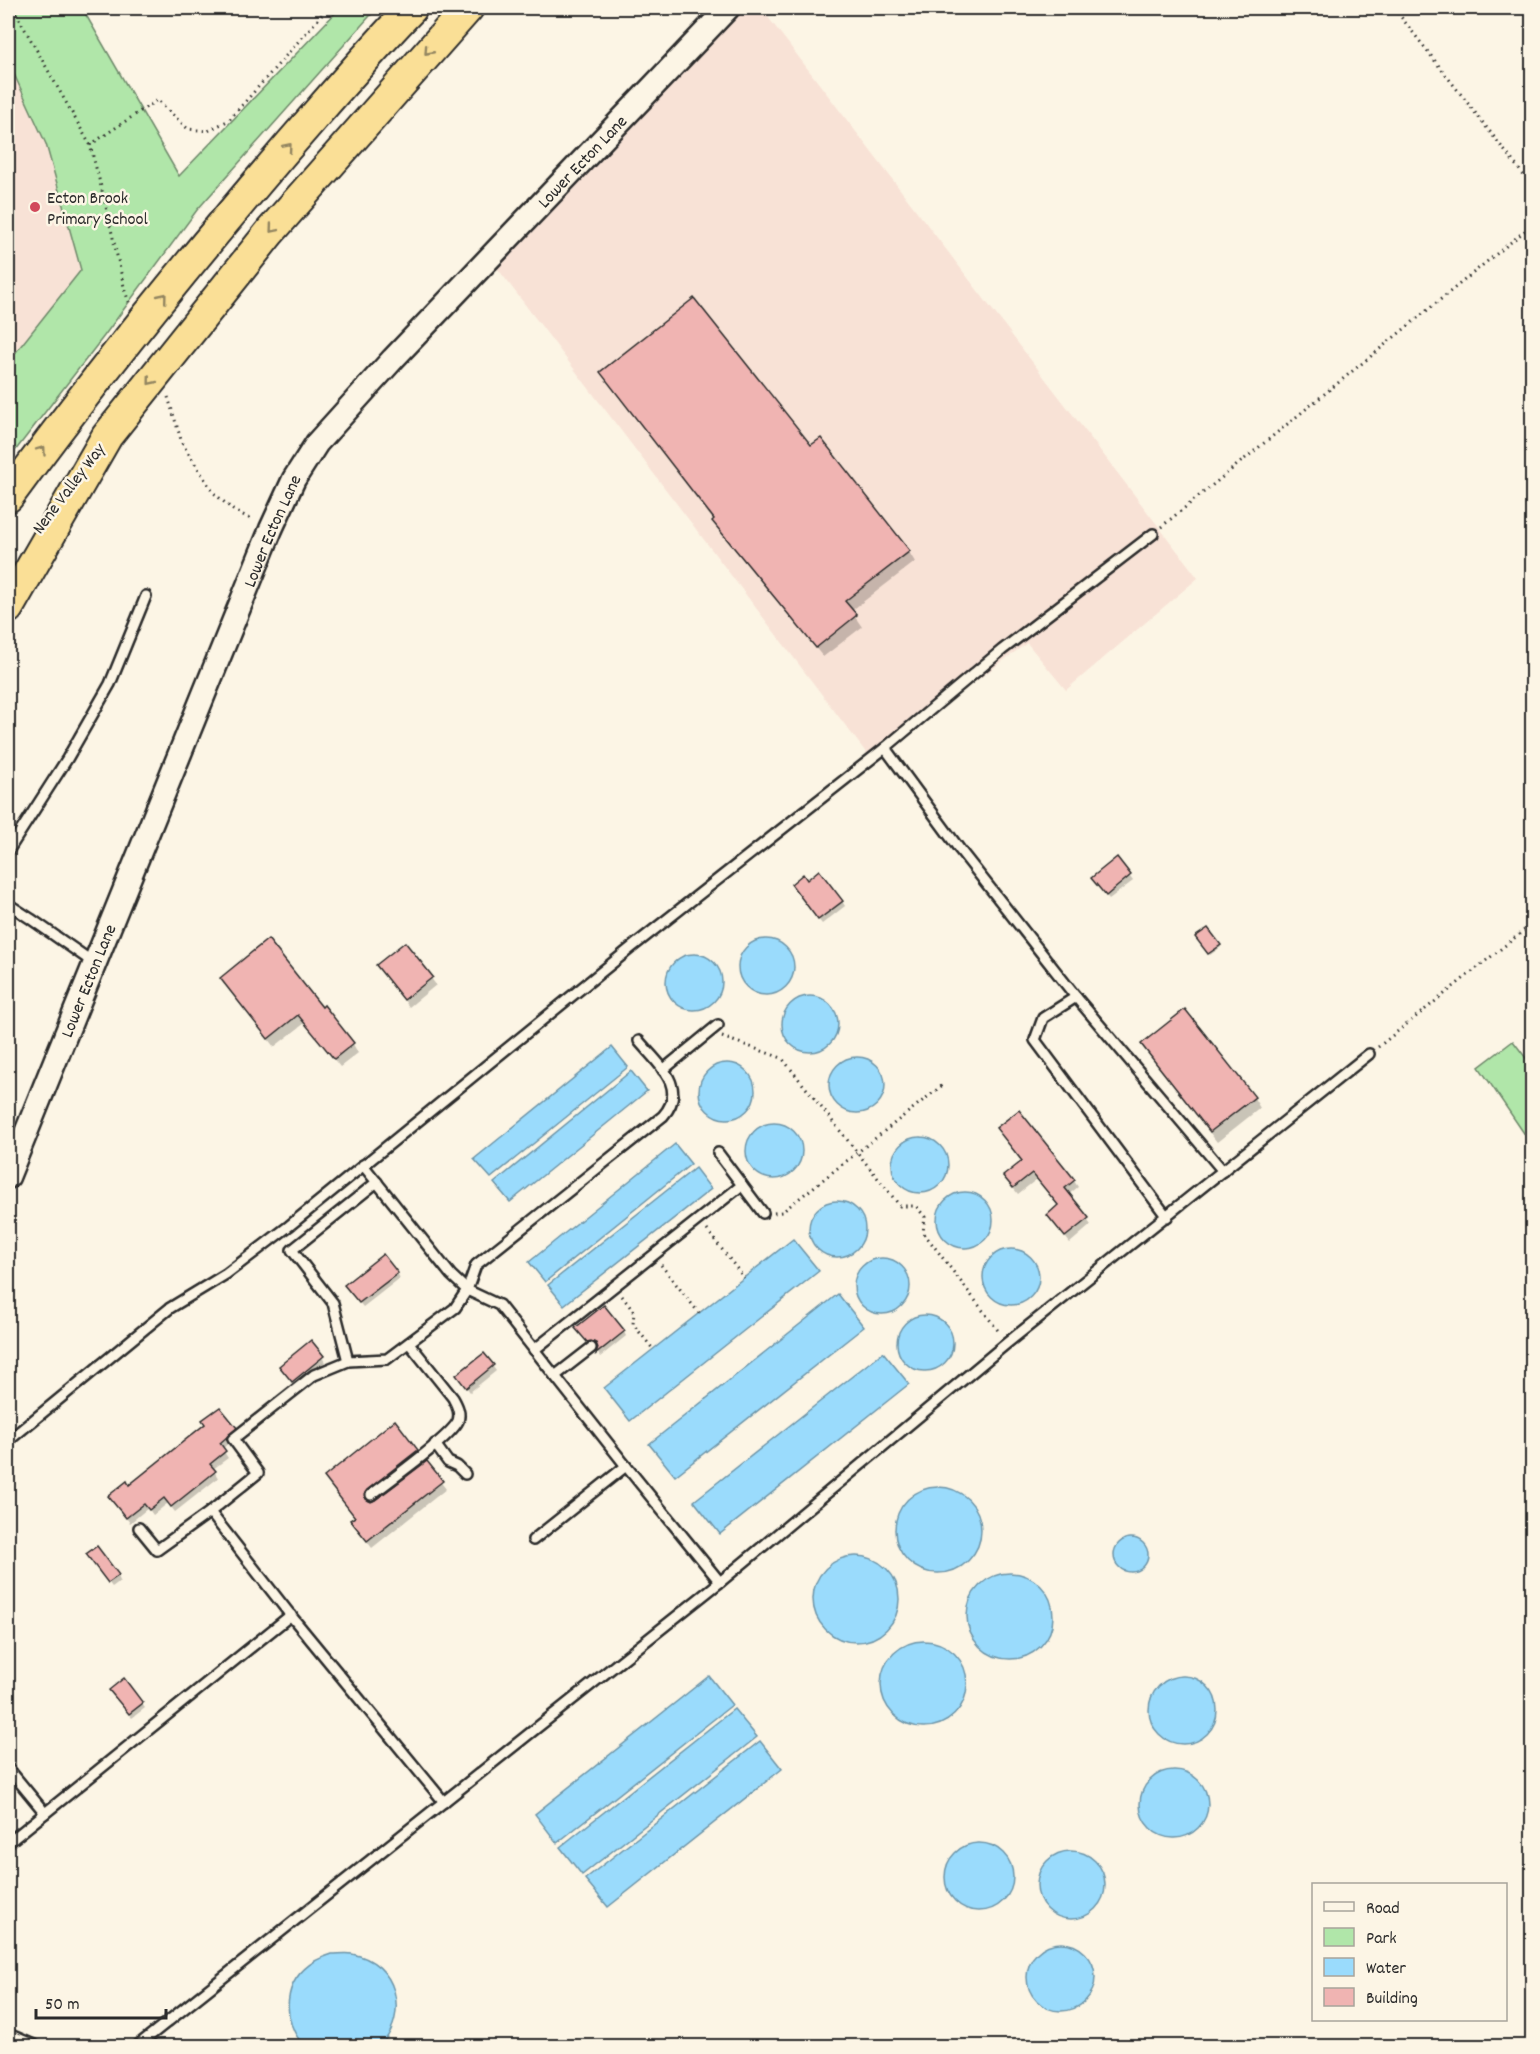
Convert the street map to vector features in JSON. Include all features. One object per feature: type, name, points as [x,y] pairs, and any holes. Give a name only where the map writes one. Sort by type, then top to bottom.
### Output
[{"type":"highway","points":[[8,497],[68,414],[225,221],[381,39],[411,8]]},
{"type":"highway","points":[[8,608],[107,436],[270,232],[468,8]]},
{"type":"highway","name":"Nene Valley Way","points":[[8,569],[107,436]]},
{"type":"street","name":"Lower Ecton Lane","points":[[8,1177],[271,530],[294,479],[317,443],[393,359],[729,8]]},
{"type":"lane","points":[[8,1441],[170,1308],[226,1274],[885,748],[1002,650],[1153,534]]},
{"type":"lane","points":[[8,851],[67,759],[110,684],[146,596]]},
{"type":"lane","points":[[885,748],[960,850],[1076,997],[1223,1171]]},
{"type":"lane","points":[[8,904],[94,963]]},
{"type":"lane","points":[[1076,997],[1043,1018],[1035,1040],[1167,1216]]},
{"type":"lane","points":[[663,1070],[718,1025]]},
{"type":"lane","points":[[139,1528],[157,1550],[210,1512],[258,1473],[233,1439],[314,1375],[348,1361],[387,1359],[455,1308],[467,1290],[476,1265],[663,1116],[670,1108],[674,1088],[663,1070],[639,1041]]},
{"type":"lane","points":[[137,2046],[720,1581],[1007,1342],[1369,1054]]},
{"type":"lane","points":[[718,1153],[763,1213]]},
{"type":"lane","points":[[363,1165],[451,1275],[467,1290],[499,1305],[720,1581]]},
{"type":"lane","points":[[348,1361],[333,1303],[292,1250],[377,1182]]},
{"type":"lane","points":[[534,1350],[742,1185]]},
{"type":"lane","points":[[371,1495],[435,1444],[458,1422],[458,1409],[453,1398],[409,1342]]},
{"type":"lane","points":[[555,1376],[591,1348]]},
{"type":"lane","points":[[435,1444],[448,1462],[457,1466],[465,1474]]},
{"type":"lane","points":[[533,1540],[626,1466]]},
{"type":"lane","points":[[210,1512],[291,1616],[444,1802]]},
{"type":"lane","points":[[8,1843],[291,1616]]},
{"type":"lane","points":[[8,1768],[45,1813]]},
{"type":"lane","points":[[8,2034],[36,2046]]},
{"type":"path","points":[[13,8],[90,146],[125,291],[131,307]]},
{"type":"path","points":[[90,146],[157,100],[188,129],[208,131],[229,120],[328,8]]},
{"type":"path","points":[[1394,8],[1533,186]]},
{"type":"path","points":[[1153,534],[1533,225]]},
{"type":"path","points":[[168,397],[182,443],[213,492],[233,510],[271,530]]},
{"type":"path","points":[[1369,1054],[1533,924]]},
{"type":"path","points":[[709,1033],[782,1058],[900,1206],[916,1206],[925,1217],[923,1232],[1007,1342]]},
{"type":"path","points":[[763,1213],[782,1212],[944,1084]]},
{"type":"path","points":[[698,1220],[744,1278]]},
{"type":"path","points":[[654,1255],[699,1313]]},
{"type":"path","points":[[614,1286],[634,1312],[633,1324],[653,1349]]},
{"type":"shaded area","points":[[722,8],[761,8],[1198,578],[1066,690],[1027,643],[871,759],[485,252]]},
{"type":"shaded area","name":"Ecton Brook Primary School","points":[[8,61],[46,144],[81,270],[8,362]]},
{"type":"green space","points":[[8,8],[82,8],[179,176],[340,8],[377,8],[197,210],[8,460],[8,362],[81,270],[46,144],[8,61]]},
{"type":"green space","points":[[1513,1041],[1532,1066],[1532,1145],[1479,1067]]},
{"type":"water","points":[[766,939],[777,941],[786,947],[792,956],[794,967],[792,978],[786,987],[777,993],[766,995],[755,993],[746,987],[740,978],[738,967],[740,956],[746,947],[755,941]]},
{"type":"water","points":[[694,954],[705,956],[714,962],[720,971],[722,982],[720,993],[714,1002],[705,1008],[694,1010],[683,1008],[674,1002],[668,993],[666,982],[668,971],[674,962],[683,956]]},
{"type":"water","points":[[810,996],[821,998],[830,1004],[836,1013],[838,1024],[836,1035],[830,1044],[821,1050],[810,1052],[799,1050],[790,1044],[784,1035],[782,1024],[784,1013],[790,1004],[799,998]]},
{"type":"water","points":[[612,1047],[628,1067],[491,1178],[474,1159]]},
{"type":"water","points":[[857,1057],[868,1059],[877,1065],[883,1074],[885,1085],[883,1096],[877,1105],[868,1111],[857,1113],[846,1111],[837,1105],[831,1096],[829,1085],[831,1074],[837,1065],[846,1059]]},
{"type":"water","points":[[727,1063],[738,1065],[747,1071],[753,1080],[755,1091],[753,1102],[747,1111],[738,1117],[727,1119],[716,1117],[707,1111],[701,1102],[699,1091],[701,1080],[707,1071],[716,1065]]},
{"type":"water","points":[[631,1071],[647,1091],[510,1202],[494,1183]]},
{"type":"water","points":[[774,1123],[785,1125],[794,1131],[800,1140],[802,1151],[800,1162],[794,1171],[785,1177],[774,1179],[763,1177],[754,1171],[748,1162],[746,1151],[748,1140],[754,1131],[763,1125]]},
{"type":"water","points":[[920,1137],[931,1139],[940,1145],[946,1154],[948,1165],[946,1176],[940,1185],[931,1191],[920,1193],[909,1191],[900,1185],[894,1176],[892,1165],[894,1154],[900,1145],[909,1139]]},
{"type":"water","points":[[675,1144],[691,1164],[545,1282],[529,1262]]},
{"type":"water","points":[[695,1168],[711,1189],[564,1305],[548,1285]]},
{"type":"water","points":[[965,1192],[976,1194],[985,1200],[991,1209],[993,1220],[991,1231],[985,1240],[976,1246],[965,1248],[954,1246],[945,1240],[939,1231],[937,1220],[939,1209],[945,1200],[954,1194]]},
{"type":"water","points":[[837,1201],[848,1203],[857,1209],[863,1218],[865,1229],[863,1240],[857,1249],[848,1255],[837,1257],[826,1255],[817,1249],[811,1240],[809,1229],[811,1218],[817,1209],[826,1203]]},
{"type":"water","points":[[793,1239],[819,1271],[630,1421],[604,1388]]},
{"type":"water","points":[[1011,1249],[1022,1251],[1031,1257],[1037,1266],[1039,1277],[1037,1288],[1031,1297],[1022,1303],[1011,1305],[1000,1303],[991,1297],[985,1288],[983,1277],[985,1266],[991,1257],[1000,1251]]},
{"type":"water","points":[[882,1258],[893,1260],[902,1266],[908,1275],[910,1286],[908,1297],[902,1306],[893,1312],[882,1314],[871,1312],[862,1306],[856,1297],[854,1286],[856,1275],[862,1266],[871,1260]]},
{"type":"water","points":[[838,1294],[864,1327],[675,1476],[649,1444]]},
{"type":"water","points":[[925,1315],[936,1317],[945,1323],[951,1332],[953,1343],[951,1354],[945,1363],[936,1369],[925,1371],[914,1369],[905,1363],[899,1354],[897,1343],[899,1332],[905,1323],[914,1317]]},
{"type":"water","points":[[883,1352],[909,1384],[720,1534],[694,1501]]},
{"type":"water","points":[[938,1487],[962,1494],[974,1506],[981,1530],[974,1554],[962,1566],[938,1573],[914,1566],[902,1554],[895,1530],[902,1506],[914,1494]]},
{"type":"water","points":[[1131,1538],[1143,1543],[1148,1555],[1143,1567],[1131,1572],[1119,1567],[1114,1555],[1119,1543]]},
{"type":"water","points":[[856,1556],[880,1563],[892,1575],[899,1599],[892,1623],[880,1635],[856,1642],[832,1635],[820,1623],[813,1599],[820,1575],[832,1563]]},
{"type":"water","points":[[1010,1573],[1034,1580],[1046,1592],[1053,1616],[1046,1640],[1034,1652],[1010,1659],[986,1652],[974,1640],[967,1616],[974,1592],[986,1580]]},
{"type":"water","points":[[924,1641],[948,1648],[960,1660],[967,1684],[960,1708],[948,1720],[924,1727],[900,1720],[888,1708],[881,1684],[888,1660],[900,1648]]},
{"type":"water","points":[[709,1676],[732,1705],[557,1843],[535,1814]]},
{"type":"water","points":[[1183,1676],[1196,1678],[1207,1686],[1215,1697],[1217,1710],[1215,1723],[1207,1734],[1196,1742],[1183,1744],[1170,1742],[1159,1734],[1151,1723],[1149,1710],[1151,1697],[1159,1686],[1170,1678]]},
{"type":"water","points":[[734,1709],[757,1737],[582,1875],[560,1847]]},
{"type":"water","points":[[760,1741],[782,1769],[608,1907],[585,1879]]},
{"type":"water","points":[[1174,1770],[1187,1772],[1198,1780],[1206,1791],[1208,1804],[1206,1817],[1198,1828],[1187,1836],[1174,1838],[1161,1836],[1150,1828],[1142,1817],[1140,1804],[1142,1791],[1150,1780],[1161,1772]]},
{"type":"water","points":[[979,1843],[992,1845],[1003,1853],[1011,1864],[1013,1877],[1011,1890],[1003,1901],[992,1909],[979,1911],[966,1909],[955,1901],[947,1890],[945,1877],[947,1864],[955,1853],[966,1845]]},
{"type":"water","points":[[1071,1851],[1084,1853],[1095,1861],[1103,1872],[1105,1885],[1103,1898],[1095,1909],[1084,1917],[1071,1919],[1058,1917],[1047,1909],[1039,1898],[1037,1885],[1039,1872],[1047,1861],[1058,1853]]},
{"type":"water","points":[[1061,1943],[1074,1945],[1085,1953],[1093,1964],[1095,1977],[1093,1990],[1085,2001],[1074,2009],[1061,2011],[1048,2009],[1037,2001],[1029,1990],[1027,1977],[1029,1964],[1037,1953],[1048,1945]]},
{"type":"water","points":[[332,1954],[352,1954],[367,1959],[380,1967],[389,1978],[396,2005],[395,2020],[380,2046],[304,2046],[291,2024],[288,2001],[296,1979],[304,1969]]},
{"type":"building","points":[[694,298],[811,445],[821,438],[910,551],[845,601],[857,615],[816,648],[712,521],[714,519],[600,372]]},
{"type":"building","points":[[1117,857],[1131,875],[1106,896],[1091,878]]},
{"type":"building","points":[[819,870],[843,901],[818,920],[791,884],[803,874],[807,880]]},
{"type":"building","points":[[1208,928],[1221,945],[1208,954],[1195,937]]},
{"type":"building","points":[[268,939],[354,1043],[334,1059],[298,1015],[268,1039],[220,978]]},
{"type":"building","points":[[405,942],[433,977],[404,1000],[376,965]]},
{"type":"building","points":[[1185,1009],[1255,1097],[1210,1132],[1141,1044]]},
{"type":"building","points":[[1019,1110],[1075,1180],[1065,1188],[1089,1218],[1065,1237],[1047,1215],[1058,1205],[1032,1173],[1013,1188],[1003,1176],[1022,1161],[996,1128]]},
{"type":"building","points":[[383,1254],[398,1273],[359,1303],[344,1285]]},
{"type":"building","points":[[604,1305],[625,1331],[596,1354],[598,1348],[596,1343],[587,1342],[575,1328]]},
{"type":"building","points":[[311,1340],[324,1356],[292,1382],[279,1366]]},
{"type":"building","points":[[484,1353],[494,1365],[466,1388],[456,1375]]},
{"type":"building","points":[[220,1407],[237,1428],[220,1443],[226,1451],[210,1464],[216,1471],[171,1507],[164,1498],[149,1510],[144,1504],[126,1518],[108,1496],[127,1481],[129,1485],[205,1424],[202,1420]]},
{"type":"building","points":[[395,1420],[418,1450],[367,1490],[364,1495],[366,1499],[371,1502],[375,1500],[427,1461],[443,1481],[367,1541],[350,1520],[355,1517],[324,1477]]},
{"type":"building","points":[[97,1546],[119,1575],[108,1583],[86,1554]]},
{"type":"building","points":[[124,1678],[143,1703],[129,1714],[109,1690]]},
{"type":"place","name":"Ecton Brook Primary School","points":[[35,207]]}]
